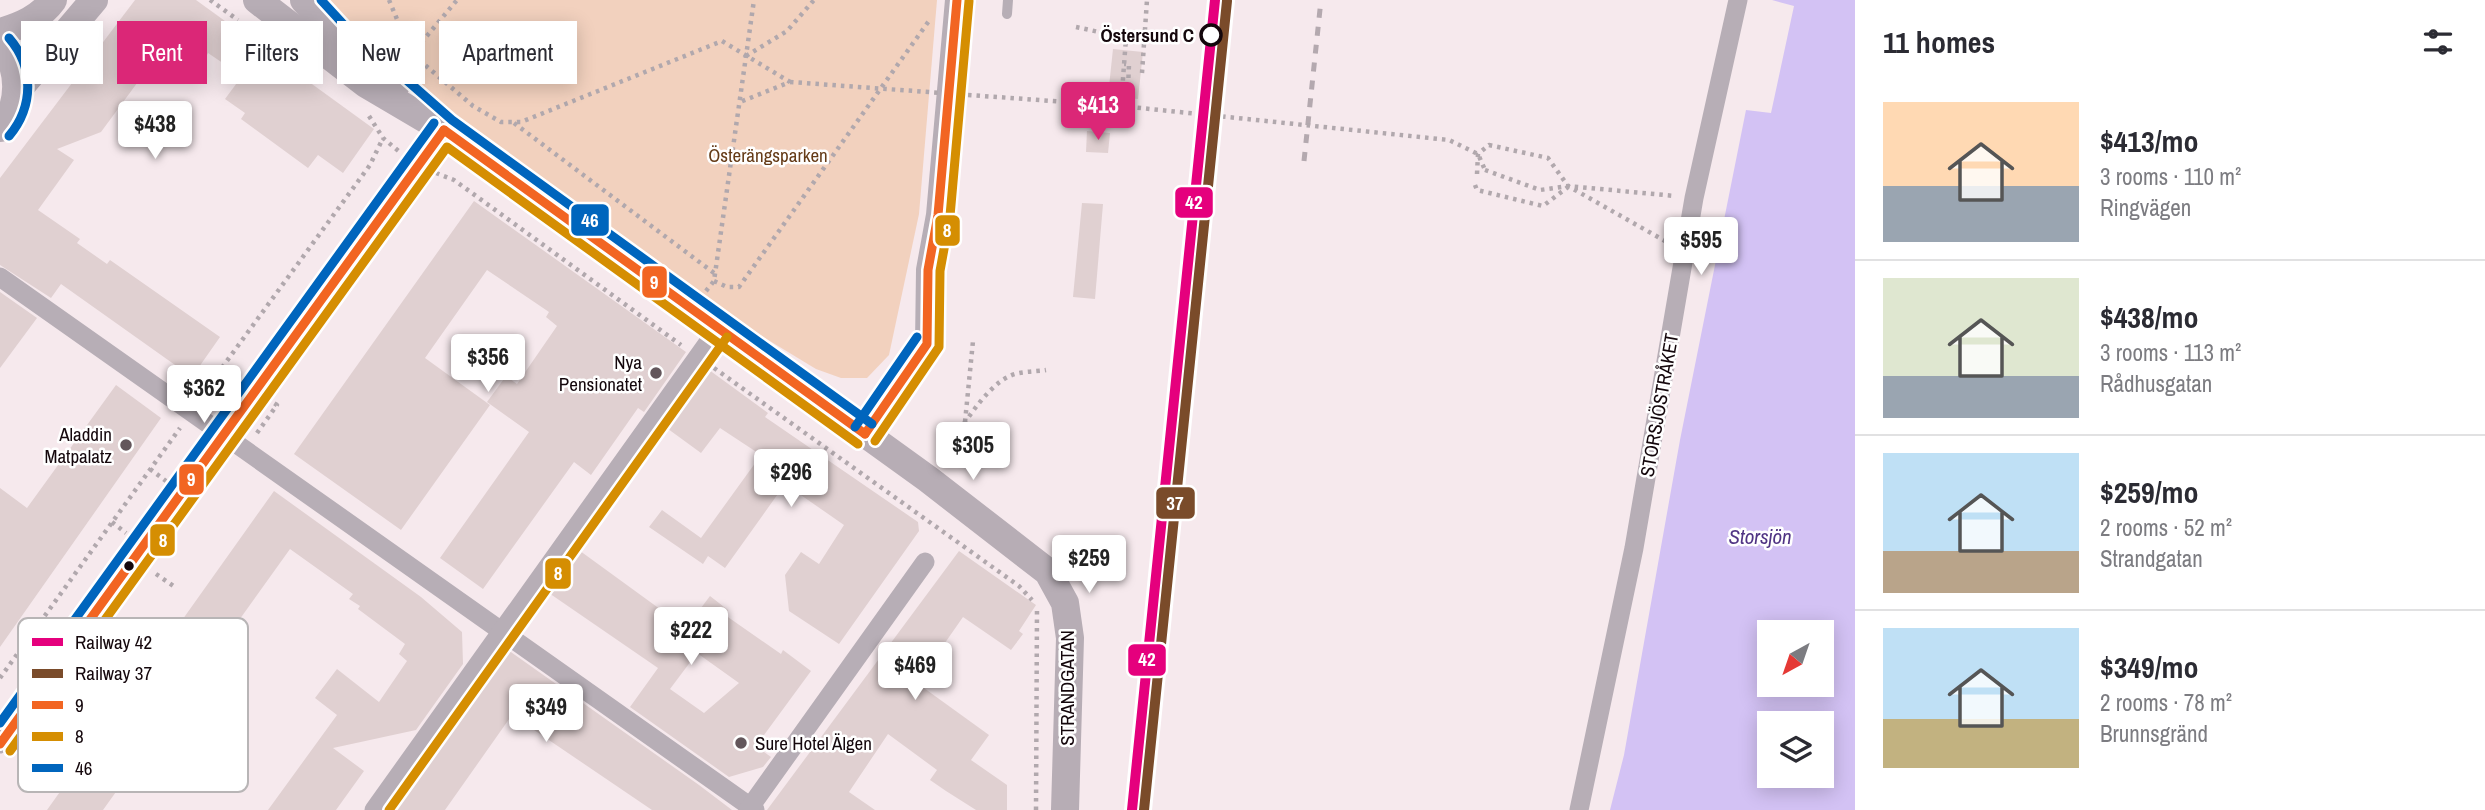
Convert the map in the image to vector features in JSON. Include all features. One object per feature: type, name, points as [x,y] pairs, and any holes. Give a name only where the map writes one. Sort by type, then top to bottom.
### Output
[{"type":"main road","points":[[0,32],[18,27],[45,12],[53,0]]},
{"type":"main road","points":[[17,90],[94,0]]},
{"type":"main road","points":[[257,0],[366,84],[444,130]]},
{"type":"main road","points":[[304,0],[336,35],[444,130],[717,330],[928,479]]},
{"type":"main road","points":[[0,46],[14,69],[17,90],[13,108],[0,128]]},
{"type":"main road","name":"STRANDGATAN","points":[[928,479],[1048,572],[1066,603],[1070,638],[1065,810]]},
{"type":"street","points":[[865,434],[927,344],[928,270],[938,215],[957,0]]},
{"type":"street","name":"STORSJÖSTRÅKET","points":[[1579,810],[1634,548],[1694,198],[1738,0]]},
{"type":"street","points":[[90,618],[444,130]]},
{"type":"street","points":[[0,277],[504,631],[751,809],[925,562]]},
{"type":"street","points":[[374,810],[717,330]]},
{"type":"street","points":[[0,744],[18,719]]},
{"type":"lane","points":[[1007,14],[1008,0]]},
{"type":"path","points":[[389,0],[398,21]]},
{"type":"path","points":[[425,37],[457,0]]},
{"type":"path","points":[[754,0],[714,281],[727,287],[739,287],[933,14]]},
{"type":"path","points":[[746,57],[787,31],[814,0]]},
{"type":"path","points":[[1142,73],[1147,0]]},
{"type":"path","points":[[1076,27],[1144,42]]},
{"type":"path","points":[[1121,106],[1126,38]]},
{"type":"path","points":[[425,65],[472,106],[501,122],[520,122],[722,41],[790,82],[1121,106],[1449,140],[1478,154],[1485,170],[1540,190],[1568,186],[1694,198]]},
{"type":"path","points":[[740,102],[790,82]]},
{"type":"path","points":[[513,122],[715,274]]},
{"type":"path","points":[[1477,174],[1478,154],[1489,145],[1548,158],[1568,186],[1685,252]]},
{"type":"path","points":[[1475,186],[1477,190],[1543,206],[1568,186]]},
{"type":"path","points":[[964,423],[973,341]]},
{"type":"path","points":[[907,509],[964,423],[1001,380],[1011,375],[1046,370]]},
{"type":"path","points":[[150,469],[169,483]]},
{"type":"path","points":[[112,522],[130,536]]},
{"type":"path","points":[[156,574],[175,587]]},
{"type":"green space","name":"Österängsparken","points":[[322,0],[937,0],[919,214],[889,355],[867,378],[841,378],[816,369],[701,299],[414,84],[425,84],[425,21],[344,21]]},
{"type":"water","name":"Storsjön","points":[[1772,0],[1855,0],[1855,810],[1610,810],[1624,755],[1680,440],[1746,110],[1771,113],[1794,6]]},
{"type":"building","points":[[135,0],[196,0],[225,21],[221,21],[221,62],[208,53],[207,55],[207,21],[119,21]]},
{"type":"building","points":[[117,24],[117,84],[136,84],[101,132],[57,149],[74,160],[38,210],[80,239],[77,243],[107,264],[110,260],[220,337],[192,377],[61,284],[51,298],[0,265],[0,178],[71,84],[103,84],[103,42]]},
{"type":"building","points":[[1113,49],[1143,52],[1138,99],[1108,96]]},
{"type":"building","points":[[236,84],[312,84],[374,129],[343,173],[318,155],[308,168],[241,119],[245,113],[225,99]]},
{"type":"building","points":[[1087,131],[1110,133],[1108,153],[1086,152]]},
{"type":"building","points":[[474,201],[686,352],[644,412],[638,408],[591,475],[574,462],[483,589],[440,558],[529,432],[487,402],[506,376],[517,384],[557,326],[546,317],[549,312],[487,270],[425,358],[490,405],[401,530],[294,454]]},
{"type":"building","points":[[1082,203],[1103,204],[1095,299],[1073,297]]},
{"type":"building","points":[[0,292],[37,318],[0,368]]},
{"type":"building","points":[[705,367],[768,413],[765,417],[918,522],[919,531],[839,644],[789,611],[785,575],[801,552],[819,564],[844,525],[785,484],[725,568],[708,556],[703,564],[649,527],[662,510],[701,538],[761,455],[720,428],[701,453],[664,426]]},
{"type":"building","points":[[116,385],[161,418],[0,647],[0,488],[27,508]]},
{"type":"building","points":[[274,491],[421,597],[462,632],[463,664],[416,730],[333,748],[364,771],[336,810],[268,810],[337,715],[315,698],[337,669],[379,702],[407,661],[399,654],[405,644],[358,609],[360,606],[349,599],[353,594],[290,549],[241,618],[184,618]]},
{"type":"building","points":[[576,548],[686,628],[710,596],[728,610],[725,615],[781,654],[783,650],[811,671],[756,746],[771,757],[763,767],[729,777],[630,707],[658,668],[546,591]],"holes":[[[697,653],[739,683],[704,713],[670,689]]]},
{"type":"building","points":[[959,551],[1036,605],[1019,631],[1023,634],[1011,650],[963,617],[917,683],[989,735],[971,760],[1007,785],[1007,810],[976,810],[946,791],[930,780],[937,770],[888,734],[849,792],[875,810],[767,810]]},
{"type":"building","points":[[505,648],[732,810],[652,810],[512,715],[445,810],[389,810]]},
{"type":"building","points":[[60,792],[116,792],[103,810],[47,810]]},
{"type":"railway","points":[[1304,161],[1321,0]]},
{"type":"rail line","name":"42","points":[[1132,810],[1215,0]]},
{"type":"rail line","name":"37","points":[[1144,810],[1227,1]]},
{"type":"transit line","name":"46","points":[[321,0],[345,26],[452,120],[872,424]]},
{"type":"transit line","name":"9","points":[[865,434],[927,344],[928,270],[938,215],[957,0]]},
{"type":"transit line","name":"8","points":[[875,441],[939,347],[940,271],[950,216],[969,1]]},
{"type":"transit line","name":"46","points":[[9,38],[23,61],[28,87],[23,112],[9,136]]},
{"type":"transit line","name":"46","points":[[76,618],[434,123]]},
{"type":"transit line","name":"9","points":[[444,130],[865,434]]},
{"type":"transit line","name":"9","points":[[91,618],[444,130]]},
{"type":"transit line","name":"8","points":[[106,618],[447,147],[858,444]]},
{"type":"transit line","name":"8","points":[[389,810],[727,337]]},
{"type":"transit line","name":"46","points":[[855,427],[917,337]]},
{"type":"transit line","name":"46","points":[[0,723],[18,698]]},
{"type":"transit line","name":"9","points":[[0,744],[18,719]]},
{"type":"transit line","name":"8","points":[[10,751],[18,740]]},
{"type":"place","name":"Östersund C","points":[[1211,35]]},
{"type":"place","name":"Nya Pensionatet","points":[[656,373]]},
{"type":"place","name":"Aladdin Matpalatz","points":[[126,445]]},
{"type":"place","name":"Sure Hotel Älgen","points":[[741,743]]}]
